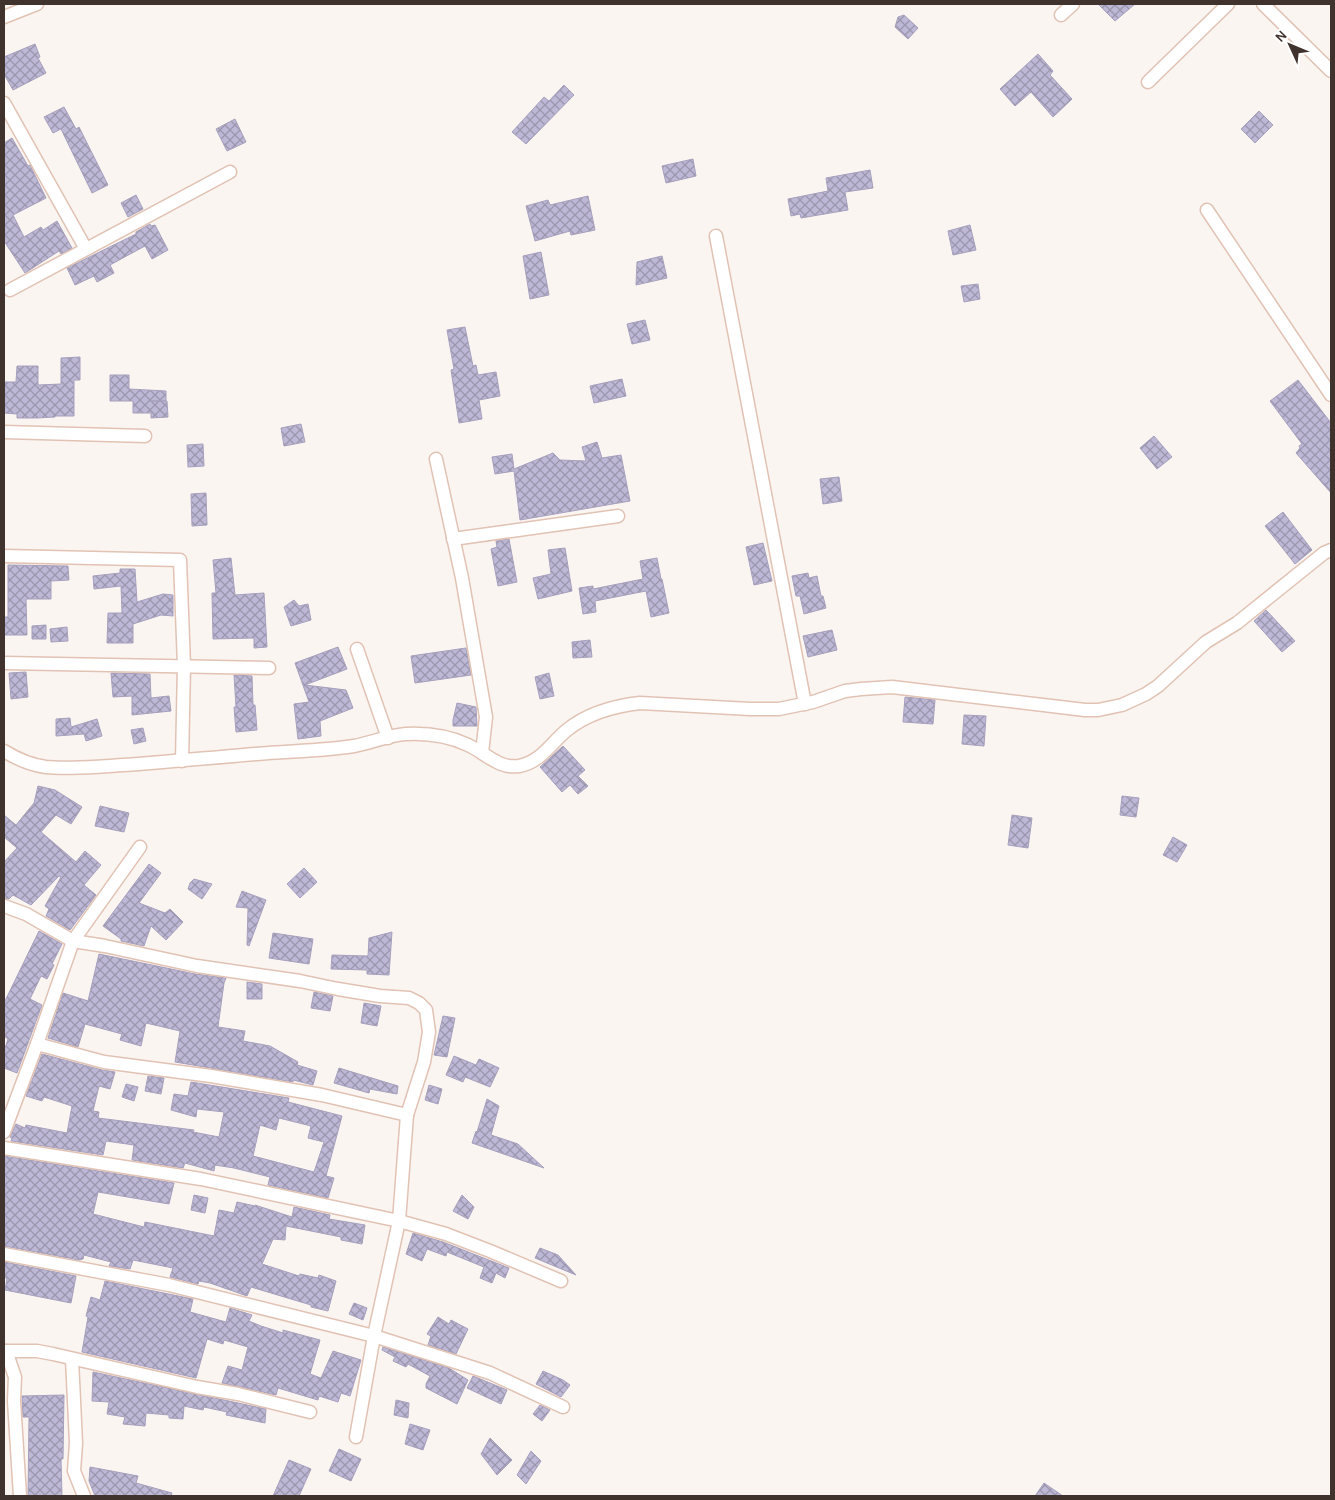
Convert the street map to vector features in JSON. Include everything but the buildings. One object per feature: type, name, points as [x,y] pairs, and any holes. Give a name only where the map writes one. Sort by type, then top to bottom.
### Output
[{"type":"street","points":[[4,17],[37,4]]},
{"type":"street","points":[[1061,15],[1073,4]]},
{"type":"street","points":[[1148,82],[1228,4]]},
{"type":"street","points":[[1263,4],[1329,64]]},
{"type":"street","points":[[4,102],[86,248]]},
{"type":"street","points":[[10,290],[230,172]]},
{"type":"street","points":[[1207,210],[1331,395]]},
{"type":"street","points":[[716,236],[805,704]]},
{"type":"street","points":[[4,432],[145,436]]},
{"type":"street","points":[[436,459],[454,540],[486,717],[482,753]]},
{"type":"street","points":[[454,540],[618,516]]},
{"type":"street","points":[[4,751],[24,762],[47,767],[100,766],[329,749],[355,746],[403,734],[438,736],[468,745],[488,758],[502,764],[519,766],[544,754],[559,738],[579,722],[608,708],[640,703],[764,710],[805,704],[861,689],[892,687],[1098,710],[1122,705],[1158,686],[1206,642],[1237,623],[1324,553],[1331,550]]},
{"type":"street","points":[[4,556],[180,560],[184,666],[182,761]]},
{"type":"street","points":[[357,649],[388,738]]},
{"type":"street","points":[[4,663],[269,668]]},
{"type":"street","points":[[4,1132],[73,941],[140,847]]},
{"type":"street","points":[[4,906],[26,914],[73,941],[197,966],[300,981],[338,989],[409,998],[426,1010],[429,1032],[424,1062],[407,1115],[399,1221],[374,1336],[356,1437]]},
{"type":"street","points":[[37,1044],[104,1062],[211,1076],[313,1094],[407,1115]]},
{"type":"street","points":[[4,1148],[202,1179],[399,1221],[446,1234],[561,1281]]},
{"type":"street","points":[[4,1254],[169,1285],[374,1336],[490,1373],[563,1407]]},
{"type":"street","points":[[20,1496],[14,1401],[15,1377],[5,1351],[37,1351],[196,1387],[238,1394],[310,1412]]},
{"type":"street","points":[[72,1359],[76,1443],[74,1471],[84,1496]]}]
